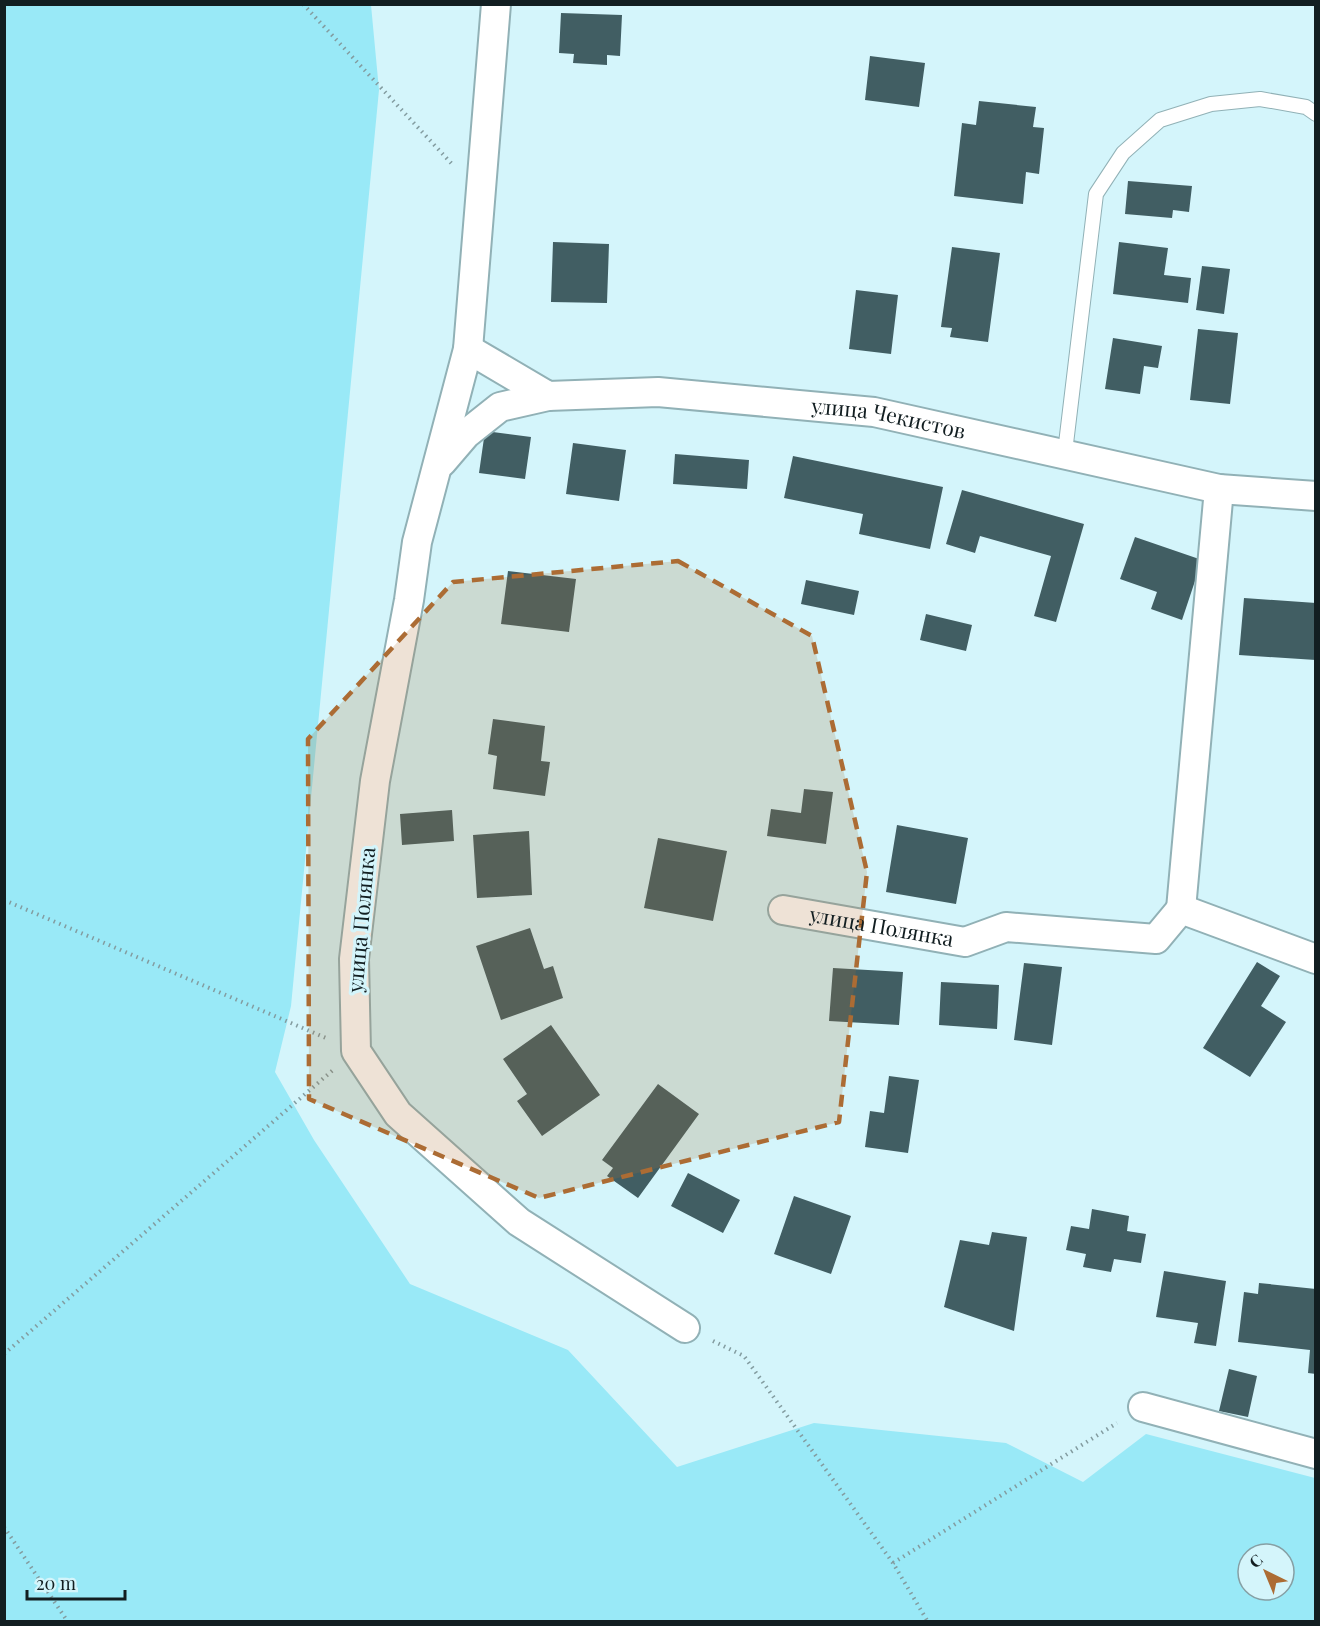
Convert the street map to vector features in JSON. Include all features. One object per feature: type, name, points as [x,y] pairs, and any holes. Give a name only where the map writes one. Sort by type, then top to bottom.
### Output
[{"type":"street","name":"улица Полянка","points":[[356,1051],[354,959],[375,781],[409,600],[417,542],[468,349],[496,4]]},
{"type":"street","points":[[468,349],[548,396]]},
{"type":"street","name":"улица Чекистов","points":[[437,469],[466,434],[500,407],[548,396],[658,393],[874,411],[1065,452],[1219,489],[1316,496]]},
{"type":"street","points":[[1219,489],[1181,909],[1316,959]]},
{"type":"street","name":"улица Полянка","points":[[783,910],[965,942],[1006,927],[1156,939],[1181,909]]},
{"type":"street","points":[[356,1051],[398,1114],[519,1222],[685,1328]]},
{"type":"street","points":[[1143,1407],[1316,1454]]},
{"type":"lane","points":[[1065,452],[1096,194],[1123,153],[1160,120],[1211,104],[1260,99],[1306,107],[1316,114]]},
{"type":"path","points":[[303,4],[481,195]]},
{"type":"path","points":[[4,900],[356,1051],[4,1354]]},
{"type":"path","points":[[685,1328],[744,1356],[893,1563],[928,1622]]},
{"type":"path","points":[[893,1563],[1143,1407]]},
{"type":"path","points":[[4,1527],[68,1622]]},
{"type":"highlighted area","points":[[678,561],[812,636],[867,872],[839,1122],[539,1198],[309,1099],[308,739],[453,582]]},
{"type":"shaded area","points":[[5,4],[371,5],[379,90],[291,1006],[275,1072],[314,1140],[410,1284],[568,1350],[677,1467],[814,1423],[1006,1443],[1083,1482],[1146,1434],[1315,1478],[1315,1621],[5,1621]]},
{"type":"building","points":[[561,13],[622,15],[620,56],[607,55],[607,65],[573,63],[574,54],[559,53]]},
{"type":"building","points":[[870,56],[925,63],[919,107],[865,100]]},
{"type":"building","points":[[979,101],[1036,107],[1033,127],[1044,128],[1039,174],[1026,172],[1023,204],[954,196],[962,123],[976,125]]},
{"type":"building","points":[[1128,181],[1192,186],[1189,212],[1173,210],[1172,218],[1125,214]]},
{"type":"building","points":[[553,242],[609,244],[607,303],[551,302]]},
{"type":"building","points":[[1119,242],[1168,248],[1164,275],[1191,278],[1188,303],[1113,294]]},
{"type":"building","points":[[952,247],[1000,253],[988,342],[950,337],[952,328],[941,327]]},
{"type":"building","points":[[1202,266],[1230,269],[1224,314],[1196,310]]},
{"type":"building","points":[[856,290],[898,295],[891,354],[849,349]]},
{"type":"building","points":[[1198,329],[1238,333],[1230,404],[1190,400]]},
{"type":"building","points":[[1113,338],[1162,346],[1158,368],[1144,366],[1140,394],[1105,389]]},
{"type":"building","points":[[485,431],[531,437],[525,479],[479,473]]},
{"type":"building","points":[[573,443],[626,450],[619,501],[566,494]]},
{"type":"building","points":[[675,454],[749,460],[747,489],[673,484]]},
{"type":"building","points":[[793,456],[943,487],[930,549],[859,534],[863,514],[784,498]]},
{"type":"building","points":[[962,490],[1084,524],[1056,622],[1034,616],[1051,556],[980,536],[975,553],[946,544]]},
{"type":"building","points":[[1135,537],[1202,560],[1182,620],[1151,609],[1157,592],[1120,579]]},
{"type":"building","points":[[508,571],[576,579],[569,632],[501,624]]},
{"type":"building","points":[[806,580],[859,591],[854,615],[801,604]]},
{"type":"building","points":[[1244,598],[1316,603],[1316,660],[1239,655]]},
{"type":"building","points":[[926,614],[972,625],[966,651],[920,640]]},
{"type":"building","points":[[493,719],[545,726],[541,761],[550,762],[545,796],[493,789],[497,756],[488,754]]},
{"type":"building","points":[[804,789],[833,792],[826,844],[767,836],[771,809],[801,813]]},
{"type":"building","points":[[452,810],[454,841],[402,845],[400,814]]},
{"type":"building","points":[[897,825],[968,838],[956,904],[886,892]]},
{"type":"building","points":[[529,831],[532,895],[477,898],[473,835]]},
{"type":"building","points":[[658,838],[727,851],[713,921],[644,908]]},
{"type":"building","points":[[530,928],[544,969],[553,966],[563,998],[501,1020],[476,946]]},
{"type":"building","points":[[1257,962],[1280,976],[1261,1006],[1286,1022],[1250,1077],[1203,1048]]},
{"type":"building","points":[[1024,963],[1062,967],[1052,1045],[1014,1040]]},
{"type":"building","points":[[833,968],[903,972],[899,1025],[829,1021]]},
{"type":"building","points":[[941,982],[999,985],[997,1029],[939,1025]]},
{"type":"building","points":[[551,1025],[600,1095],[542,1136],[517,1101],[527,1094],[503,1059]]},
{"type":"building","points":[[889,1076],[919,1080],[908,1153],[865,1147],[870,1111],[884,1113]]},
{"type":"building","points":[[658,1084],[699,1114],[638,1198],[607,1176],[613,1168],[602,1160]]},
{"type":"building","points":[[688,1173],[740,1200],[723,1233],[671,1206]]},
{"type":"building","points":[[794,1196],[851,1216],[831,1274],[774,1254]]},
{"type":"building","points":[[1092,1209],[1129,1216],[1127,1231],[1146,1234],[1141,1263],[1114,1259],[1111,1272],[1083,1267],[1086,1254],[1066,1250],[1071,1226],[1089,1229]]},
{"type":"building","points":[[992,1232],[1027,1237],[1014,1331],[944,1307],[960,1240],[989,1245]]},
{"type":"building","points":[[1164,1271],[1226,1281],[1216,1346],[1194,1343],[1198,1323],[1156,1317]]},
{"type":"building","points":[[1259,1283],[1316,1289],[1316,1374],[1308,1373],[1310,1350],[1238,1342],[1244,1292],[1258,1294]]},
{"type":"building","points":[[1229,1369],[1257,1376],[1248,1417],[1219,1411]]}]
